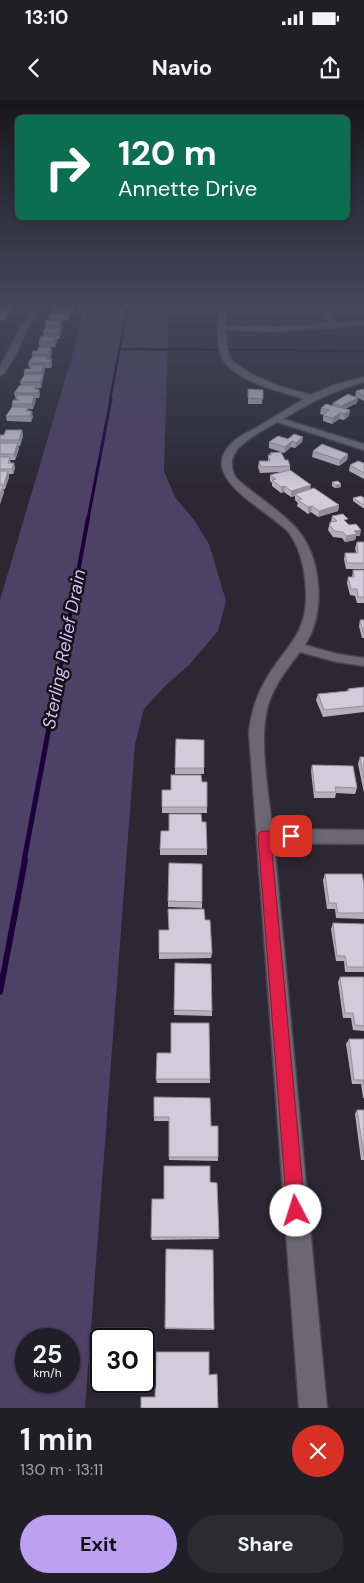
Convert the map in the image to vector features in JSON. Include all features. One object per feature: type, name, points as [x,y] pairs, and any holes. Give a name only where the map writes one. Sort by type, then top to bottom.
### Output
[{"type":"street","points":[[233,366],[249,376],[310,398]]},
{"type":"street","points":[[313,1408],[256,733],[263,697],[279,671],[298,647],[309,627],[314,603],[308,561],[301,544],[291,530],[238,486],[228,474],[226,467],[231,449],[275,419],[310,398],[364,379]]},
{"type":"street","points":[[275,419],[364,447]]},
{"type":"street","points":[[298,647],[337,658],[364,662]]},
{"type":"street","points":[[264,836],[364,837]]},
{"type":"shaded area","name":"Sterling Relief Drain","points":[[69,366],[167,366],[164,471],[175,497],[194,520],[209,544],[226,601],[218,631],[189,665],[165,686],[144,709],[135,744],[85,1408],[0,1408],[0,600]]},
{"type":"building","points":[[31,366],[44,366],[42,372],[24,372],[25,369],[30,369]]},
{"type":"building","points":[[25,374],[43,374],[40,382],[20,382]]},
{"type":"building","points":[[20,385],[36,385],[34,389],[39,389],[38,393],[14,393]]},
{"type":"building","points":[[248,389],[263,390],[263,399],[248,398]]},
{"type":"building","points":[[364,389],[364,396],[356,391]]},
{"type":"building","points":[[348,394],[358,398],[341,406],[333,403]]},
{"type":"building","points":[[17,395],[35,395],[32,404],[12,404],[13,400],[19,400],[16,399]]},
{"type":"building","points":[[326,404],[350,410],[345,414],[340,413],[333,418],[323,416],[329,410],[321,408]]},
{"type":"building","points":[[12,407],[28,407],[26,411],[32,411],[30,416],[6,416]]},
{"type":"building","points":[[6,430],[22,430],[19,440],[0,440],[0,435],[4,435]]},
{"type":"building","points":[[294,434],[303,437],[296,443],[292,441],[285,447],[269,442],[278,436],[288,439]]},
{"type":"building","points":[[0,443],[18,443],[14,454],[0,454]]},
{"type":"building","points":[[322,444],[348,454],[340,460],[313,451]]},
{"type":"building","points":[[281,452],[285,460],[288,460],[290,466],[261,467],[259,461],[270,461],[268,455],[271,455],[270,453]]},
{"type":"building","points":[[0,457],[10,457],[8,463],[14,463],[12,469],[0,469]]},
{"type":"building","points":[[358,461],[364,463],[364,473],[350,465]]},
{"type":"building","points":[[290,470],[311,485],[291,491],[285,486],[281,487],[272,480],[276,479],[270,475]]},
{"type":"building","points":[[0,471],[8,471],[4,484],[0,484]]},
{"type":"building","points":[[338,481],[341,484],[336,485],[332,482]]},
{"type":"building","points":[[314,488],[339,505],[319,511],[312,506],[308,507],[298,500],[302,499],[295,494]]},
{"type":"building","points":[[361,496],[364,498],[364,505],[353,498]]},
{"type":"building","points":[[343,514],[348,519],[344,520],[349,525],[356,524],[361,530],[354,531],[357,534],[346,536],[343,532],[334,531],[329,524],[331,524],[330,522],[337,521],[332,516]]},
{"type":"building","points":[[357,542],[364,542],[364,563],[347,563],[345,553],[358,553]]},
{"type":"building","points":[[353,570],[364,570],[364,597],[358,597],[357,589],[351,589],[348,577],[354,577]]},
{"type":"building","points":[[360,620],[364,620],[364,632],[363,632]]},
{"type":"building","points":[[364,687],[364,706],[324,710],[318,694],[349,691],[348,689]]},
{"type":"building","points":[[176,739],[204,740],[204,768],[175,768]]},
{"type":"building","points":[[360,757],[364,757],[364,778]]},
{"type":"building","points":[[312,765],[353,766],[357,788],[335,787],[336,792],[315,792]]},
{"type":"building","points":[[171,775],[201,775],[202,782],[207,782],[207,807],[162,807],[162,790],[171,790]]},
{"type":"building","points":[[169,814],[201,814],[202,822],[206,822],[207,849],[160,849],[161,831],[169,831]]},
{"type":"building","points":[[169,863],[202,864],[202,902],[168,901]]},
{"type":"building","points":[[325,874],[362,874],[364,913],[338,913],[336,903],[329,903]]},
{"type":"building","points":[[168,909],[204,909],[205,920],[210,920],[212,953],[159,953],[159,930],[169,930]]},
{"type":"building","points":[[333,923],[364,924],[364,967],[347,967],[345,956],[337,956]]},
{"type":"building","points":[[175,963],[211,964],[212,1011],[174,1010]]},
{"type":"building","points":[[340,977],[364,977],[364,1026],[355,1025],[353,1013],[345,1013]]},
{"type":"building","points":[[171,1023],[209,1023],[210,1079],[156,1079],[157,1053],[171,1053]]},
{"type":"building","points":[[349,1039],[364,1039],[364,1084],[363,1080],[354,1080]]},
{"type":"building","points":[[154,1097],[210,1098],[211,1126],[218,1126],[218,1157],[169,1157],[169,1117],[154,1117]]},
{"type":"building","points":[[357,1110],[364,1110],[364,1156]]},
{"type":"building","points":[[164,1166],[210,1166],[210,1182],[217,1183],[219,1237],[151,1237],[152,1199],[164,1199]]},
{"type":"building","points":[[166,1249],[213,1250],[214,1329],[165,1328]]},
{"type":"building","points":[[156,1352],[209,1352],[209,1375],[217,1374],[218,1408],[141,1408],[141,1397],[155,1397]]},
{"type":"waterway","name":"Sterling Relief Drain","points":[[110,400],[116,366]]},
{"type":"waterway","name":"Sterling Relief Drain","points":[[88,519],[111,399]]},
{"type":"waterway","name":"Sterling Relief Drain","points":[[60,670],[88,518]]},
{"type":"waterway","name":"Sterling Relief Drain","points":[[24,861],[60,669]]},
{"type":"waterway","name":"Sterling Relief Drain","points":[[0,992],[25,860]]},
{"type":"route","points":[[291,836],[264,836],[296,1211]]}]
